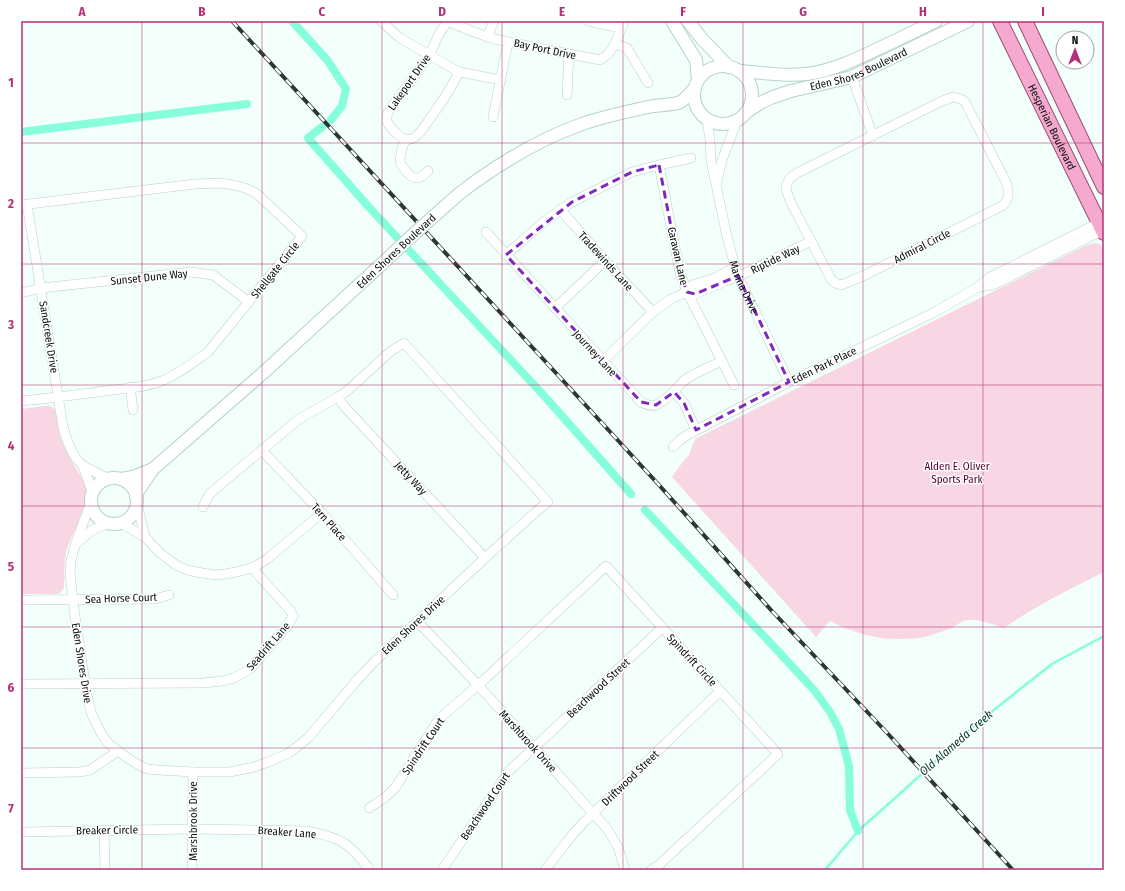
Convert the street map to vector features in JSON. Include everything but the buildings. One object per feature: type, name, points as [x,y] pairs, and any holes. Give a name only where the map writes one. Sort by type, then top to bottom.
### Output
[{"type":"main road","name":"Hesperian Boulevard","points":[[1000,21],[1103,228]]},
{"type":"main road","name":"Hesperian Boulevard","points":[[1025,21],[1104,187]]},
{"type":"street","points":[[381,21],[400,38],[459,72],[501,80]]},
{"type":"street","name":"Lakeport Drive","points":[[405,139],[399,136],[387,122],[388,113],[429,56],[440,32],[448,21]]},
{"type":"street","name":"Bay Port Drive","points":[[448,21],[487,37],[600,60],[608,54],[615,44],[622,25]]},
{"type":"street","points":[[487,37],[494,21]]},
{"type":"street","points":[[588,21],[622,25]]},
{"type":"street","points":[[672,21],[696,60],[696,85],[694,94],[695,104],[704,117]]},
{"type":"street","points":[[688,21],[702,39],[734,69],[746,77],[751,86],[752,102],[748,111],[741,118],[732,123],[722,125],[712,123],[679,103],[696,85],[704,73],[711,68],[720,66],[734,69]]},
{"type":"street","name":"Eden Shores Boulevard","points":[[734,69],[772,74],[806,74],[826,70],[846,63],[936,21]]},
{"type":"street","name":"Eden Shores Boulevard","points":[[748,111],[762,102],[785,93],[852,77],[968,21]]},
{"type":"street","points":[[493,117],[508,42]]},
{"type":"street","points":[[615,44],[627,48],[648,83]]},
{"type":"street","points":[[567,95],[569,54]]},
{"type":"street","points":[[846,63],[873,136]]},
{"type":"street","points":[[428,172],[422,177],[414,178],[410,176],[402,166],[400,159],[405,139],[414,138],[424,127],[450,90],[459,72]]},
{"type":"street","name":"Admiral Circle","points":[[953,97],[963,100],[1006,182],[1008,200],[1002,206],[863,276],[841,285],[831,280],[811,241],[791,203],[787,192],[786,187],[790,178],[797,173],[944,100],[953,97]]},
{"type":"street","name":"Eden Shores Boulevard","points":[[137,500],[141,486],[153,469],[263,373],[416,232],[460,193],[482,176],[533,145],[582,124],[616,114],[679,103]]},
{"type":"street","name":"Marina Drive","points":[[704,117],[710,139],[711,161],[716,186],[727,237],[738,276],[789,382]]},
{"type":"street","name":"Marina Drive","points":[[716,186],[722,160],[737,121]]},
{"type":"street","points":[[506,254],[546,220],[572,202],[632,172],[659,164],[691,158]]},
{"type":"street","name":"Caravan Lane","points":[[659,164],[680,273],[687,292],[734,385]]},
{"type":"street","name":"Shellgate Circle","points":[[21,401],[141,386],[162,380],[190,365],[208,352],[302,236],[256,193],[244,188],[220,183],[195,184],[24,205]]},
{"type":"street","name":"Sandcreek Drive","points":[[24,205],[41,288],[63,427],[71,450],[78,461],[83,466],[115,479]]},
{"type":"street","name":"Tradewinds Lane","points":[[560,209],[605,261],[653,312]]},
{"type":"street","name":"Eden Park Place","points":[[673,447],[680,440],[696,430],[789,382],[935,312],[978,287],[990,277],[1103,228]]},
{"type":"street","name":"Journey Lane","points":[[486,232],[641,402],[648,405],[656,405],[674,392],[686,379],[722,361]]},
{"type":"street","name":"Riptide Way","points":[[687,292],[695,294],[738,276],[811,241]]},
{"type":"street","points":[[555,308],[605,261]]},
{"type":"street","points":[[603,361],[653,312],[672,299],[687,292],[692,285],[715,278],[736,267]]},
{"type":"street","name":"Sunset Dune Way","points":[[21,293],[41,288],[191,272],[213,275],[249,302]]},
{"type":"street","name":"Eden Shores Drive","points":[[92,498],[75,545],[71,561],[70,574],[87,696],[92,715],[102,734],[110,744],[139,765],[148,769],[193,772],[230,772],[254,767],[289,753],[308,738],[376,660],[485,558],[548,502],[404,343],[391,351],[351,388],[299,420],[214,490],[209,495],[203,507]]},
{"type":"street","points":[[130,388],[133,410]]},
{"type":"street","points":[[674,392],[684,403],[696,430]]},
{"type":"street","name":"Jetty Way","points":[[338,397],[344,406],[485,558]]},
{"type":"street","name":"Tern Place","points":[[262,451],[322,514],[393,595]]},
{"type":"street","name":"Sandcreek Drive","points":[[83,466],[92,498]]},
{"type":"street","name":"Eden Shores Boulevard","points":[[115,479],[133,477],[153,469]]},
{"type":"street","points":[[137,500],[136,508],[132,516],[121,523],[115,524],[109,523],[96,516],[93,509],[92,498],[96,487],[102,482],[115,479],[126,482],[131,486],[137,500],[145,537]]},
{"type":"street","points":[[121,523],[145,537],[160,553],[176,565],[202,574],[215,575],[237,573],[252,568],[267,559],[322,514]]},
{"type":"street","points":[[75,545],[92,530],[109,523]]},
{"type":"street","name":"Spindrift Circle","points":[[478,685],[606,566],[778,754],[659,865],[651,870]]},
{"type":"street","name":"Seadrift Lane","points":[[85,683],[213,683],[234,678],[250,669],[288,625],[293,616],[290,610],[252,568]]},
{"type":"street","name":"Sea Horse Court","points":[[21,600],[155,599],[169,595]]},
{"type":"street","name":"Marshbrook Drive","points":[[417,621],[478,685],[608,830],[618,847],[625,870]]},
{"type":"street","name":"Beachwood Street","points":[[534,748],[662,628]]},
{"type":"street","points":[[21,684],[85,683]]},
{"type":"street","name":"Spindrift Court","points":[[369,808],[383,799],[395,788],[439,719],[478,685]]},
{"type":"street","name":"Driftwood Street","points":[[545,870],[572,834],[720,691]]},
{"type":"street","name":"Beachwood Court","points":[[442,870],[509,771],[534,748]]},
{"type":"street","points":[[21,773],[80,772],[90,770],[118,751]]},
{"type":"street","name":"Marshbrook Drive","points":[[192,870],[193,772]]},
{"type":"street","name":"Breaker Circle","points":[[21,832],[192,829]]},
{"type":"street","name":"Breaker Lane","points":[[192,829],[308,831],[343,842],[356,854],[369,870]]},
{"type":"street","points":[[104,830],[105,870]]},
{"type":"highlighted area","points":[[659,165],[680,273],[687,292],[695,294],[738,276],[789,382],[696,430],[684,403],[674,392],[656,405],[641,402],[506,255],[572,202],[632,172]]},
{"type":"green space","name":"Alden E. Oliver Sports Park","points":[[1094,243],[1100,244],[1104,250],[1104,572],[1040,605],[1004,628],[981,621],[966,620],[952,628],[925,637],[891,639],[847,629],[830,621],[816,637],[672,477],[689,455],[695,439],[1085,246]]},
{"type":"green space","points":[[45,406],[55,409],[62,442],[82,478],[86,487],[87,498],[82,518],[69,542],[67,549],[64,588],[57,594],[21,594],[21,409]]},
{"type":"waterway","points":[[292,21],[328,61],[346,89],[342,106],[331,120]]},
{"type":"waterway","points":[[21,132],[247,104]]},
{"type":"waterway","points":[[322,127],[308,138],[367,205],[547,399],[631,494]]},
{"type":"waterway","points":[[645,510],[814,690],[830,712],[839,729],[849,766],[850,810],[858,831]]},
{"type":"waterway","name":"Old Alameda Creek","points":[[825,870],[858,831],[976,724],[1052,664],[1104,636]]},
{"type":"railway","points":[[232,21],[659,485],[771,610],[890,736],[1013,870]]}]
